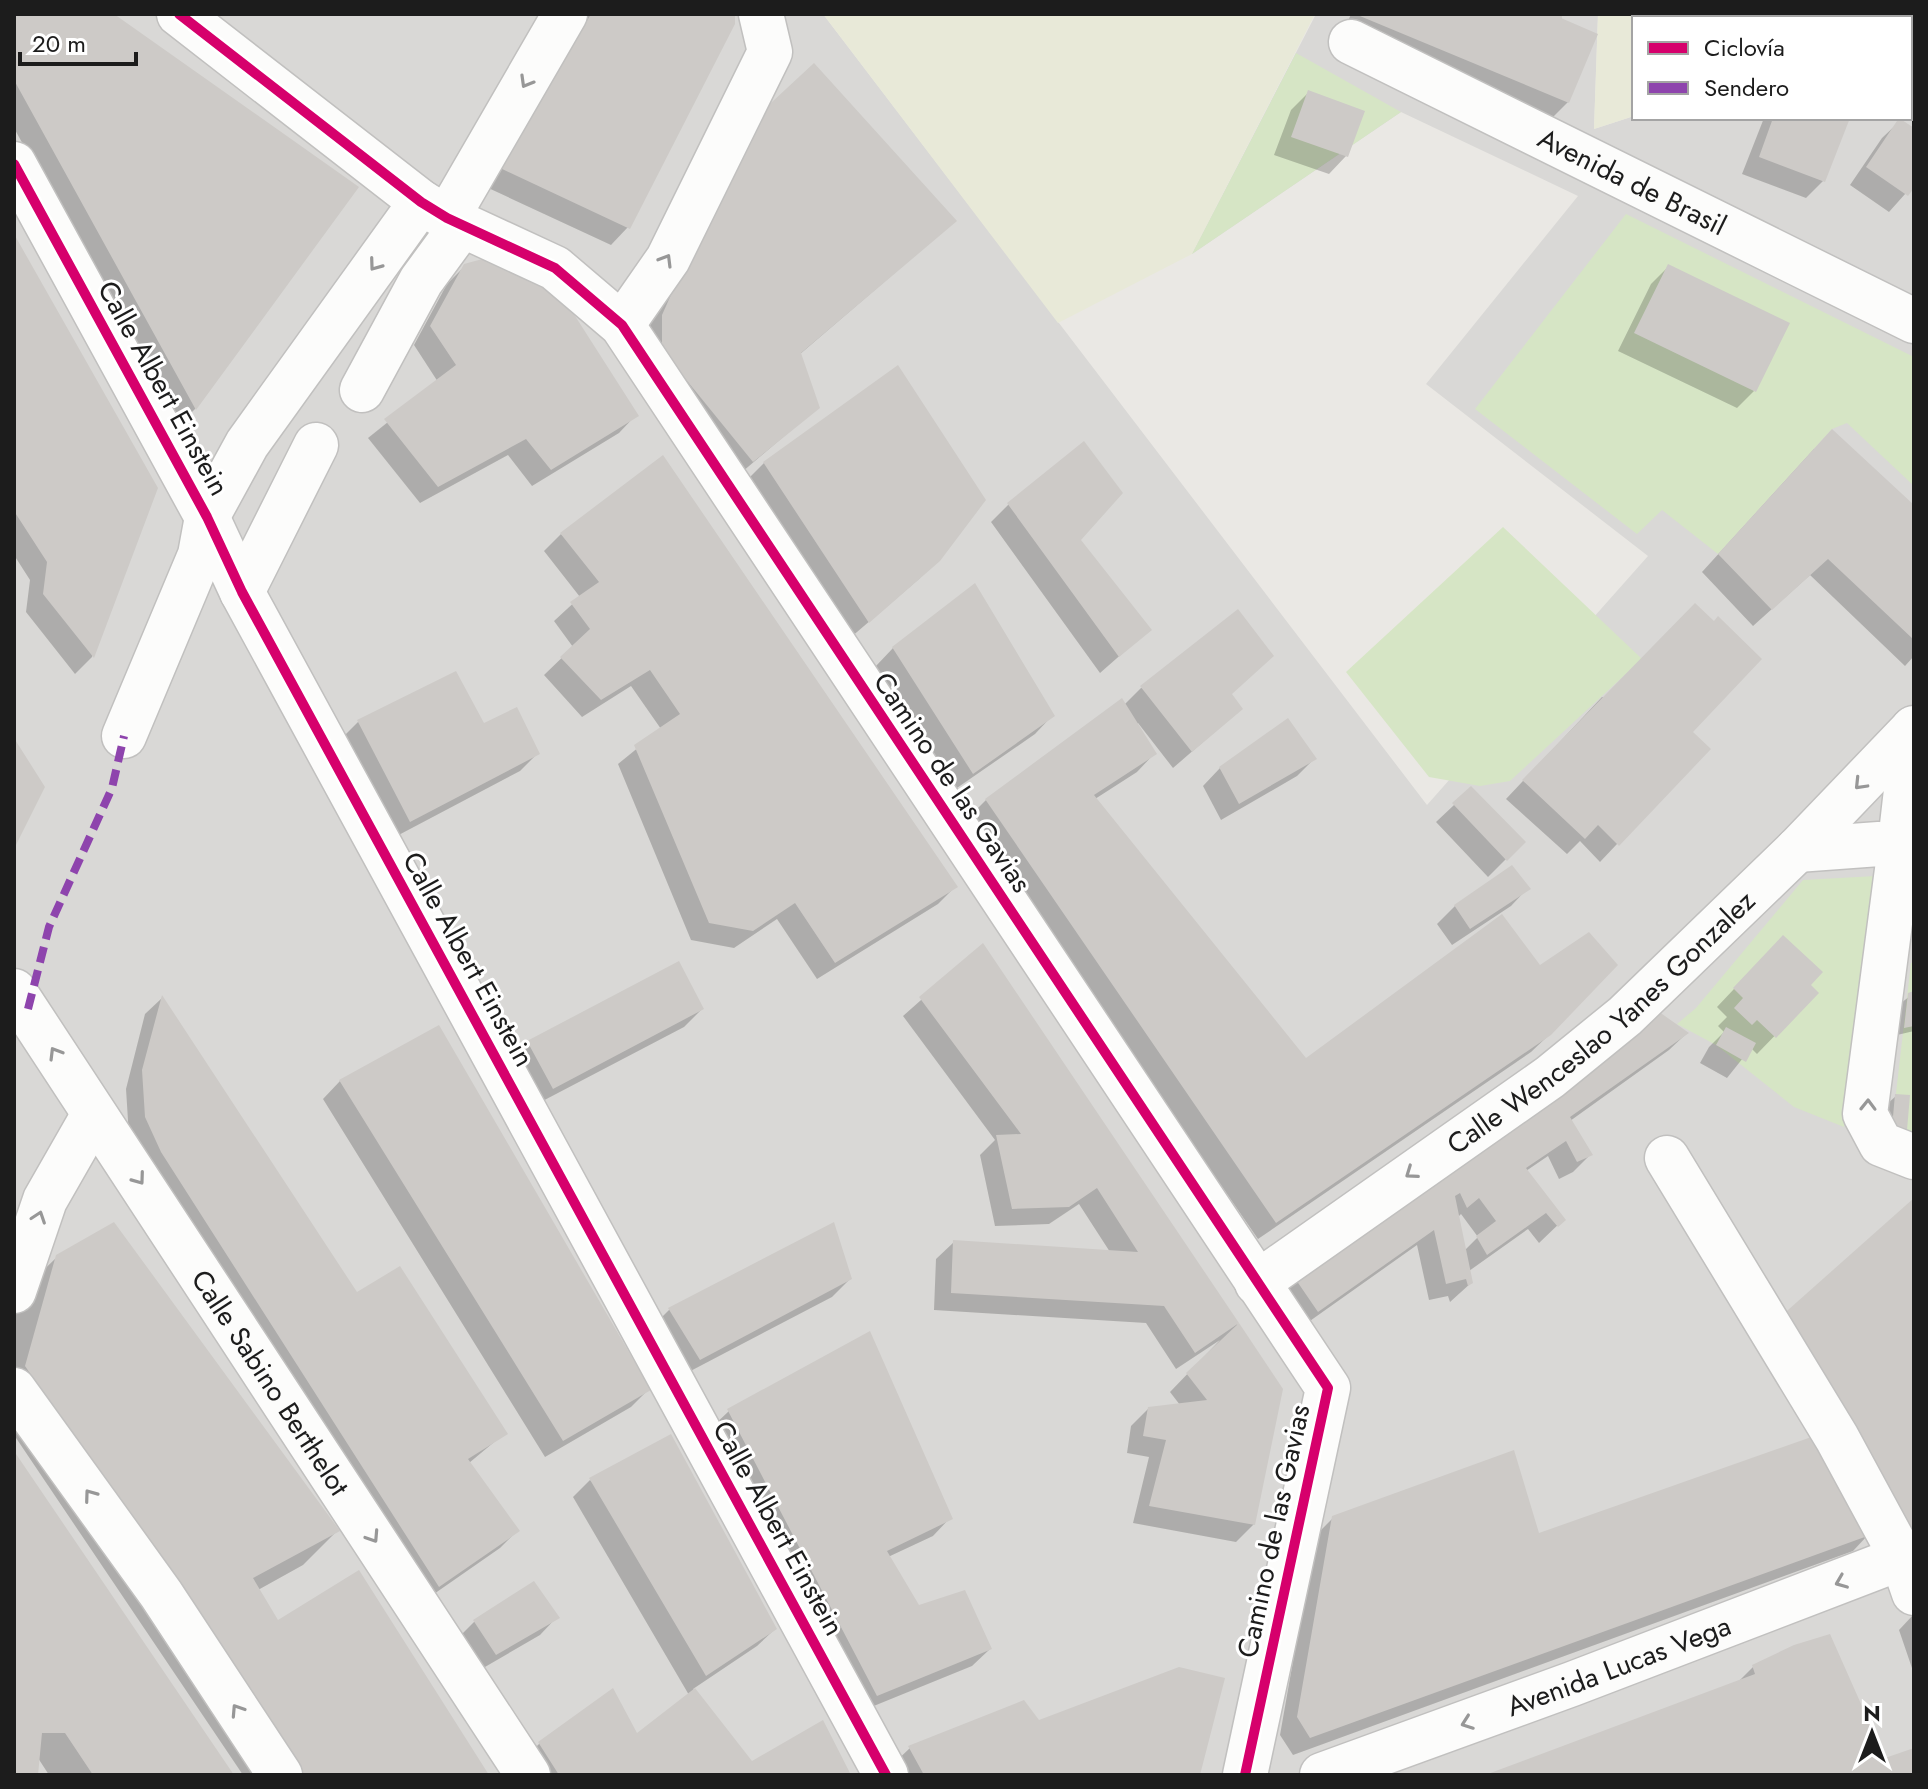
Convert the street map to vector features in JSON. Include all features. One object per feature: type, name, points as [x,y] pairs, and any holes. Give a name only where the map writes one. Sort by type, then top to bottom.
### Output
[{"type":"street","name":"Camino de las Gavias","points":[[179,14],[443,215],[555,268],[622,325],[1328,1388],[1245,1775]]},
{"type":"street","points":[[124,736],[200,555],[207,517],[247,444],[443,215],[565,14]]},
{"type":"street","points":[[622,325],[668,259],[770,52],[761,14]]},
{"type":"street","name":"Avenida de Brasil","points":[[1351,42],[1908,308]]},
{"type":"street","name":"Calle Albert Einstein","points":[[14,164],[207,517],[242,592],[886,1775]]},
{"type":"street","points":[[362,390],[421,281],[443,215]]},
{"type":"street","points":[[242,592],[316,445]]},
{"type":"street","points":[[1914,729],[1901,834],[1893,848],[1898,862],[1865,1114],[1881,1144],[1914,1157]]},
{"type":"street","name":"Calle Wenceslao Yanes Gonzalez","points":[[1257,1283],[1550,1077],[1625,1016],[1797,850],[1914,729]]},
{"type":"street","points":[[1797,850],[1879,844],[1893,848]]},
{"type":"street","name":"Calle Sabino Berthelot","points":[[19,1017],[149,1194],[528,1775]]},
{"type":"street","points":[[14,1291],[45,1200],[93,1116]]},
{"type":"street","points":[[1667,1158],[1837,1438],[1910,1568]]},
{"type":"street","points":[[14,1390],[161,1594],[280,1775]]},
{"type":"street","name":"Avenida Lucas Vega","points":[[1322,1775],[1572,1684],[1910,1568]]},
{"type":"shaded area","points":[[14,14],[823,14],[1427,805],[1648,556],[1426,384],[1578,196],[1401,112],[1192,254],[1316,14],[1598,14],[1594,129],[1632,117],[1632,120],[1912,120],[1914,23],[1914,1775],[14,1775]]},
{"type":"green space","points":[[823,14],[1315,14],[1192,254],[1058,323]]},
{"type":"green space","points":[[1598,14],[1914,14],[1632,16],[1632,117],[1594,129]]},
{"type":"green space","points":[[1296,53],[1401,112],[1192,254]]},
{"type":"green space","points":[[1626,214],[1914,357],[1914,486],[1847,423],[1832,429],[1718,554],[1662,510],[1637,534],[1475,409]]},
{"type":"green space","points":[[1503,527],[1642,659],[1510,781],[1480,786],[1429,777],[1346,672]]},
{"type":"green space","points":[[1876,876],[1844,1127],[1794,1107],[1716,1045],[1677,1024],[1696,1008],[1803,880]]},
{"type":"green space","points":[[1911,963],[1914,963],[1914,1135],[1892,1128]]},
{"type":"building","points":[[14,14],[114,14],[359,187],[196,410],[14,80]]},
{"type":"building","points":[[591,14],[735,14],[735,24],[630,229],[500,168]]},
{"type":"building","points":[[1355,14],[1563,14],[1561,18],[1598,34],[1569,103]]},
{"type":"building","points":[[1914,14],[1914,77],[1912,16],[1878,16]]},
{"type":"building","points":[[814,63],[957,221],[801,353],[820,408],[753,462],[662,350],[662,315],[746,126]]},
{"type":"building","points":[[1308,90],[1365,111],[1348,157],[1291,137]]},
{"type":"building","points":[[1772,120],[1849,120],[1825,182],[1759,157]]},
{"type":"building","points":[[1898,120],[1914,128],[1914,188],[1908,196],[1866,167]]},
{"type":"building","points":[[14,234],[158,488],[94,658],[43,594],[47,562],[14,511]]},
{"type":"building","points":[[497,255],[554,283],[639,416],[551,470],[526,439],[438,487],[384,419],[456,365],[430,326],[464,264]]},
{"type":"building","points":[[1668,264],[1790,323],[1756,392],[1634,333]]},
{"type":"building","points":[[898,365],[986,500],[940,561],[869,623],[763,462]]},
{"type":"building","points":[[1832,429],[1914,505],[1914,640],[1828,559],[1772,610],[1718,554]]},
{"type":"building","points":[[1084,441],[1123,493],[1081,540],[1152,630],[1119,657],[1007,503]]},
{"type":"building","points":[[663,455],[958,887],[835,963],[795,903],[753,931],[709,923],[634,745],[680,714],[650,670],[601,700],[560,657],[590,629],[570,602],[599,582],[560,533]]},
{"type":"building","points":[[975,583],[1055,716],[973,774],[892,647]]},
{"type":"building","points":[[1695,603],[1714,621],[1718,616],[1762,659],[1693,732],[1711,749],[1619,846],[1598,825],[1585,839],[1522,780]]},
{"type":"building","points":[[1238,609],[1274,656],[1232,694],[1243,709],[1192,752],[1140,686]]},
{"type":"building","points":[[456,671],[484,723],[517,707],[540,754],[410,822],[357,720]]},
{"type":"building","points":[[1122,698],[1157,754],[1094,795],[1306,1058],[1502,914],[1540,965],[1589,932],[1618,965],[1551,1035],[1276,1223],[985,799]]},
{"type":"building","points":[[1288,718],[1317,759],[1239,804],[1219,767]]},
{"type":"building","points":[[14,738],[45,787],[14,849]]},
{"type":"building","points":[[1471,786],[1526,842],[1507,861],[1452,803]]},
{"type":"building","points":[[1512,865],[1531,889],[1470,929],[1454,905]]},
{"type":"building","points":[[1783,935],[1823,972],[1811,985],[1819,993],[1776,1038],[1757,1020],[1752,1025],[1734,1008],[1743,998],[1733,988]]},
{"type":"building","points":[[983,943],[1239,1323],[1195,1353],[1164,1306],[951,1293],[953,1240],[1138,1252],[1097,1188],[1069,1207],[1012,1209],[996,1135],[1021,1134],[919,997]]},
{"type":"building","points":[[679,961],[704,1009],[553,1089],[527,1041]]},
{"type":"building","points":[[1914,991],[1914,1026],[1904,1028],[1908,993]]},
{"type":"building","points":[[162,995],[357,1292],[400,1266],[508,1434],[468,1459],[520,1531],[439,1587],[161,1152],[145,1117],[142,1070]]},
{"type":"building","points":[[1655,1009],[1689,1033],[1570,1117],[1593,1155],[1577,1162],[1566,1141],[1526,1168],[1566,1220],[1558,1227],[1546,1213],[1487,1255],[1476,1236],[1496,1221],[1479,1198],[1467,1208],[1460,1193],[1455,1196],[1473,1283],[1468,1286],[1466,1279],[1446,1284],[1434,1230],[1318,1312],[1292,1274]]},
{"type":"building","points":[[439,1025],[651,1390],[563,1441],[339,1080]]},
{"type":"building","points":[[1726,1027],[1756,1043],[1746,1062],[1716,1045]]},
{"type":"building","points":[[1895,1094],[1910,1095],[1907,1130],[1892,1128]]},
{"type":"building","points":[[1914,1198],[1914,1549],[1779,1318]]},
{"type":"building","points":[[114,1222],[340,1531],[253,1578],[278,1620],[359,1570],[489,1775],[301,1775],[25,1366],[56,1255]]},
{"type":"building","points":[[834,1222],[852,1279],[700,1360],[668,1308]]},
{"type":"building","points":[[1239,1323],[1283,1389],[1255,1525],[1149,1506],[1166,1440],[1143,1436],[1148,1407],[1207,1400],[1186,1373]]},
{"type":"building","points":[[870,1331],[953,1519],[887,1551],[919,1605],[965,1590],[992,1649],[877,1696],[727,1409]]},
{"type":"building","points":[[671,1434],[777,1629],[706,1676],[589,1478]]},
{"type":"building","points":[[1820,1434],[1873,1534],[1310,1738],[1297,1717],[1332,1516],[1514,1450],[1539,1533]]},
{"type":"building","points":[[14,1451],[234,1775],[93,1775],[65,1733],[42,1733],[38,1775],[14,1775]]},
{"type":"building","points":[[534,1581],[560,1618],[496,1655],[473,1620]]},
{"type":"building","points":[[1830,1634],[1885,1758],[1914,1748],[1914,1775],[1485,1775],[1755,1674],[1752,1665],[1794,1645]]},
{"type":"building","points":[[1179,1667],[1225,1678],[1200,1775],[924,1775],[908,1746],[1024,1700],[1039,1720]]},
{"type":"building","points":[[613,1688],[637,1733],[695,1688],[752,1761],[823,1720],[851,1775],[559,1775],[538,1742]]},
{"type":"marked path","points":[[28,1009],[49,927],[112,788],[124,736]]},
{"type":"cycle path","points":[[179,14],[421,202],[447,218],[555,268],[622,325],[1328,1388],[1245,1775]]},
{"type":"cycle path","points":[[14,164],[207,517],[242,592],[886,1775]]}]
